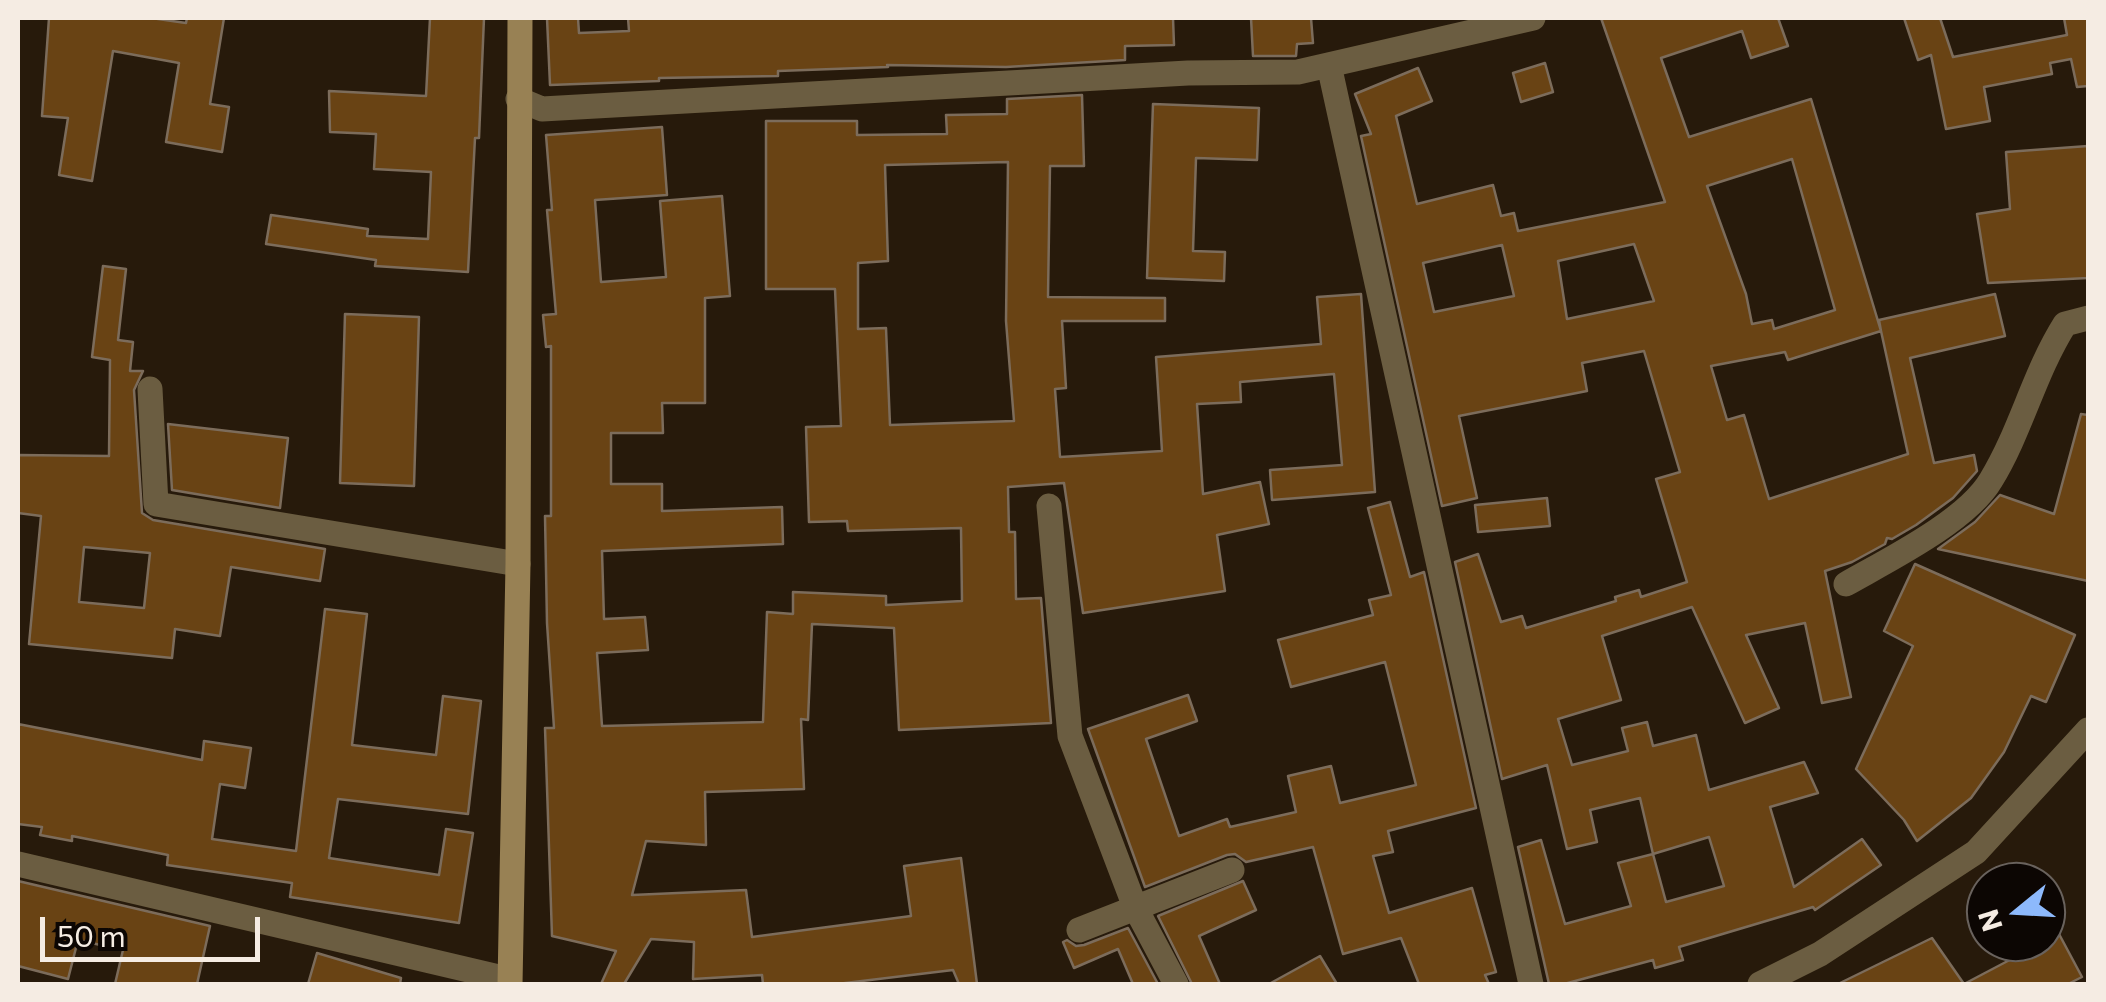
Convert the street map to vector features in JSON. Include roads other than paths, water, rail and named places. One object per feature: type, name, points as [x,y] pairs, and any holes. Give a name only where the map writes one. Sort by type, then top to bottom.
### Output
[{"type":"main road","points":[[508,982],[518,564],[520,18]]},
{"type":"street","points":[[518,99],[542,108],[1188,74],[1298,72],[1533,18]]},
{"type":"street","points":[[1329,65],[1531,984]]},
{"type":"street","points":[[1846,584],[1967,507],[1990,481],[2049,349],[2065,324],[2088,318]]},
{"type":"street","points":[[150,389],[156,504],[518,564]]},
{"type":"street","points":[[1049,506],[1070,736],[1135,907],[1176,984]]},
{"type":"street","points":[[1760,984],[1820,954],[1976,852],[2088,730]]},
{"type":"street","points":[[18,864],[508,982]]},
{"type":"street","points":[[1079,930],[1232,870]]}]
